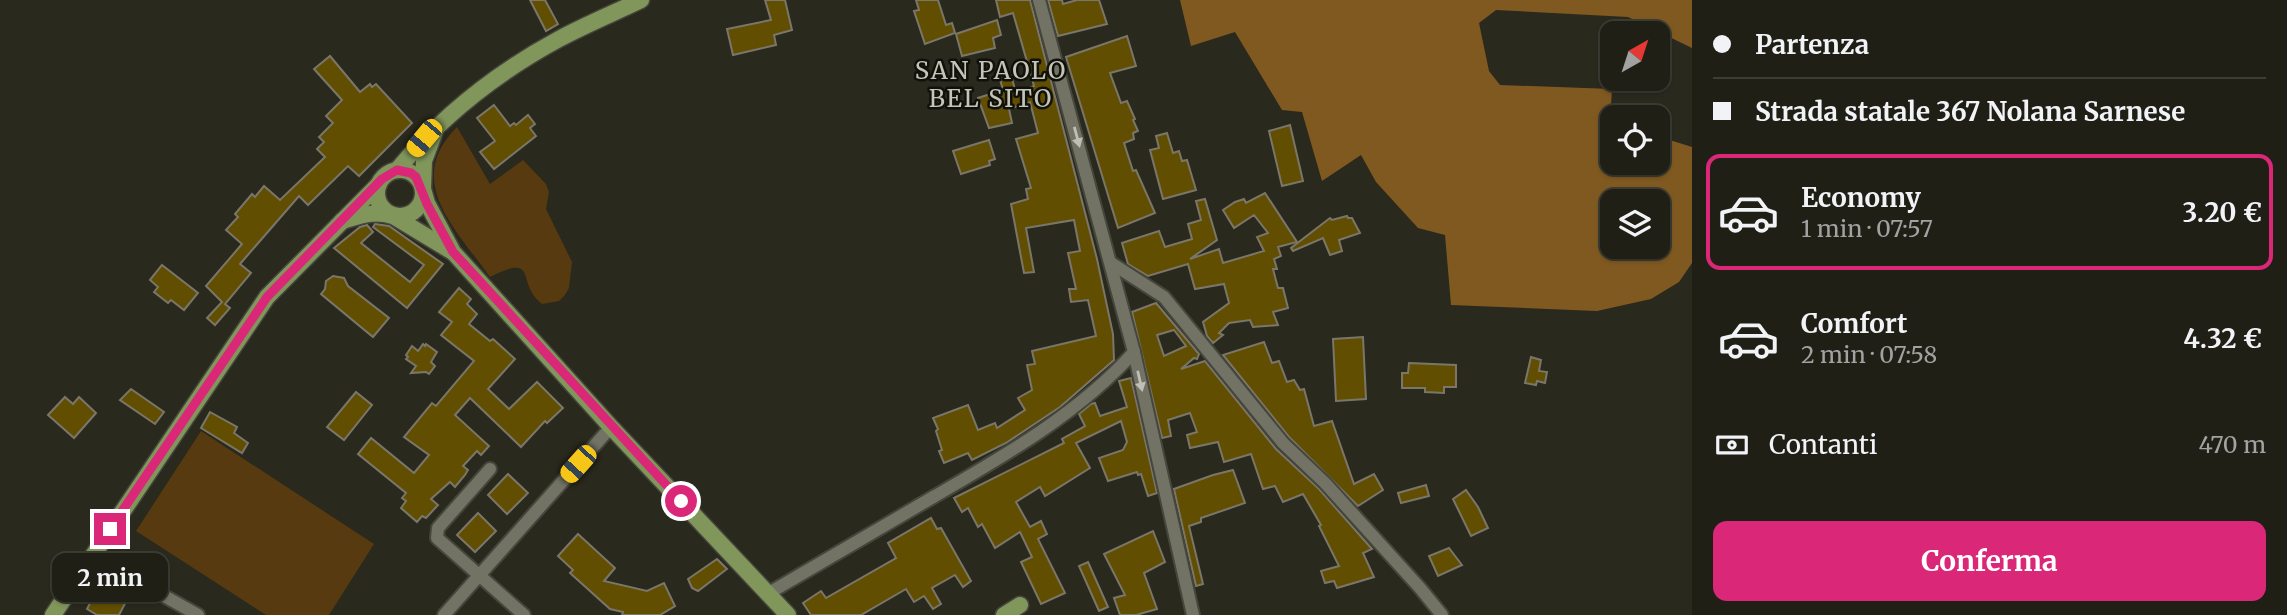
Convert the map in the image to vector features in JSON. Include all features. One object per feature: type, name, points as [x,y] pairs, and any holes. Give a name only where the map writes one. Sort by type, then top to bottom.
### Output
[{"type":"main road","points":[[53,615],[267,297],[386,174],[397,170],[424,138],[510,68],[559,39],[641,0]]},
{"type":"main road","points":[[339,222],[376,212],[393,216],[413,213],[421,202],[424,162],[436,129]]},
{"type":"main road","points":[[397,170],[416,177],[453,252],[611,427],[788,615]]},
{"type":"main road","points":[[379,184],[377,197],[382,208],[453,252]]},
{"type":"main road","points":[[1004,615],[1020,605]]},
{"type":"street","points":[[1040,0],[1133,352],[1192,615]]},
{"type":"street","points":[[1111,263],[1164,297],[1283,443],[1325,484],[1442,615]]},
{"type":"street","points":[[769,593],[985,467],[1070,411],[1115,372],[1133,352]]},
{"type":"street","points":[[444,615],[611,427]]},
{"type":"street","points":[[490,469],[438,528],[436,534],[437,538],[524,615]]},
{"type":"street","points":[[134,579],[198,615]]},
{"type":"shaded area","points":[[1180,0],[1692,0],[1692,48],[1670,37],[1670,21],[1636,21],[1628,17],[1496,10],[1479,23],[1489,71],[1500,85],[1612,91],[1611,105],[1600,105],[1600,175],[1670,175],[1670,140],[1692,147],[1692,263],[1679,282],[1651,299],[1597,311],[1451,305],[1445,235],[1418,228],[1376,182],[1361,155],[1322,181],[1302,112],[1282,110],[1235,32],[1191,46]]},
{"type":"shaded area","points":[[457,127],[490,184],[523,160],[546,184],[549,192],[546,209],[572,262],[569,288],[559,301],[542,304],[534,296],[521,269],[505,270],[490,277],[450,223],[440,204],[435,186],[435,166],[442,147]]},
{"type":"shaded area","points":[[201,431],[374,544],[329,615],[266,615],[136,531]]},
{"type":"building","points":[[530,0],[545,0],[558,24],[546,31]]},
{"type":"building","points":[[765,0],[785,0],[792,30],[774,35],[776,45],[733,55],[727,29],[771,20]]},
{"type":"building","points":[[916,0],[938,0],[946,25],[952,23],[955,33],[925,44],[914,11],[919,10]]},
{"type":"building","points":[[996,0],[1030,0],[1097,259],[1113,334],[1114,360],[1060,407],[1006,443],[972,460],[968,453],[944,463],[939,451],[942,450],[936,431],[938,429],[933,418],[968,405],[978,430],[995,423],[997,428],[1025,410],[1018,398],[1032,390],[1027,365],[1035,364],[1032,351],[1096,336],[1088,300],[1071,302],[1069,289],[1076,289],[1068,253],[1080,251],[1074,220],[1026,228],[1034,272],[1024,273],[1011,204],[1028,199],[1026,189],[1031,188],[1016,139],[1038,133],[1030,102],[1009,109],[1012,123],[989,128],[978,98],[1003,90],[999,76],[1011,75],[1016,93],[1034,86],[1013,13],[1000,17]]},
{"type":"building","points":[[1048,0],[1062,0],[1063,4],[1077,0],[1099,0],[1107,24],[1058,36]]},
{"type":"building","points":[[997,20],[1001,35],[993,38],[995,48],[962,56],[956,34]]},
{"type":"building","points":[[1127,36],[1136,66],[1110,73],[1121,103],[1127,101],[1135,119],[1133,120],[1138,131],[1133,133],[1134,139],[1124,143],[1133,171],[1136,170],[1155,213],[1118,228],[1066,57]]},
{"type":"building","points":[[330,56],[360,92],[370,84],[372,87],[376,84],[412,123],[359,176],[348,166],[308,205],[299,196],[240,264],[251,273],[225,304],[230,308],[215,325],[207,318],[222,302],[206,286],[242,244],[226,230],[238,217],[235,214],[252,194],[255,197],[264,186],[280,200],[325,157],[317,149],[324,142],[319,137],[333,123],[326,116],[342,100],[314,69]]},
{"type":"building","points":[[494,105],[510,126],[514,123],[516,125],[528,115],[535,124],[530,128],[536,136],[494,169],[480,152],[495,141],[477,118]]},
{"type":"building","points":[[1290,125],[1303,181],[1282,186],[1269,131]]},
{"type":"building","points":[[1167,133],[1173,153],[1179,151],[1182,161],[1187,160],[1196,190],[1163,199],[1150,150],[1159,148],[1156,136]]},
{"type":"building","points":[[989,140],[995,159],[989,161],[990,165],[961,174],[953,151]]},
{"type":"building","points":[[1265,193],[1297,242],[1278,247],[1281,256],[1274,259],[1277,269],[1273,269],[1278,288],[1283,288],[1288,308],[1273,312],[1278,325],[1253,327],[1250,320],[1229,323],[1219,333],[1223,335],[1213,343],[1207,336],[1203,322],[1229,303],[1224,284],[1195,289],[1188,264],[1148,276],[1128,264],[1122,243],[1159,231],[1165,247],[1192,239],[1188,224],[1201,220],[1196,201],[1205,199],[1217,240],[1190,259],[1219,249],[1223,263],[1264,251],[1257,237],[1268,233],[1254,215],[1234,228],[1223,210],[1235,202],[1244,199],[1246,203]]},
{"type":"building","points":[[1347,216],[1352,218],[1360,233],[1339,240],[1342,251],[1330,255],[1323,238],[1293,251],[1291,248],[1330,218],[1332,220]]},
{"type":"building","points":[[375,224],[389,226],[443,264],[407,308],[334,248],[360,227],[367,225],[373,232],[361,243],[410,282],[424,265],[373,227]]},
{"type":"building","points":[[162,265],[198,293],[184,310],[171,300],[168,303],[154,292],[158,287],[150,280]]},
{"type":"building","points":[[333,276],[344,278],[348,286],[389,318],[373,337],[321,294],[326,281]]},
{"type":"building","points":[[459,288],[471,299],[467,304],[477,314],[469,324],[490,341],[493,339],[515,359],[488,389],[509,409],[537,382],[563,408],[547,423],[545,421],[521,447],[470,398],[455,415],[489,446],[481,455],[477,451],[463,466],[468,470],[455,487],[450,482],[431,499],[438,505],[426,518],[422,516],[417,522],[401,508],[406,501],[402,498],[406,493],[358,454],[371,438],[414,473],[429,455],[404,437],[432,403],[436,406],[474,361],[441,335],[452,322],[439,312]]},
{"type":"building","points":[[1156,303],[1199,354],[1197,359],[1194,358],[1181,369],[1205,361],[1276,449],[1319,489],[1372,549],[1363,553],[1374,577],[1337,588],[1334,581],[1325,583],[1321,571],[1339,566],[1319,526],[1321,525],[1303,494],[1283,502],[1275,486],[1263,489],[1251,454],[1224,462],[1218,442],[1190,448],[1187,435],[1197,432],[1190,413],[1168,420],[1171,436],[1162,438],[1132,312]],"holes":[[[1174,330],[1186,346],[1164,356],[1157,335]]]},
{"type":"building","points":[[1363,337],[1366,399],[1336,401],[1333,339]]},
{"type":"building","points":[[1264,342],[1272,363],[1279,361],[1287,382],[1294,380],[1300,390],[1304,389],[1314,426],[1332,421],[1354,484],[1374,474],[1383,490],[1358,506],[1289,437],[1223,355]]},
{"type":"building","points":[[423,344],[437,352],[431,362],[435,366],[429,374],[411,373],[416,366],[406,359],[406,355],[412,346],[418,351]]},
{"type":"building","points":[[1531,357],[1541,360],[1539,371],[1547,372],[1545,383],[1525,383]]},
{"type":"building","points":[[1409,363],[1456,365],[1456,387],[1444,387],[1444,393],[1425,392],[1425,388],[1402,388],[1402,373],[1408,373]]},
{"type":"building","points":[[1131,378],[1157,493],[1148,496],[1141,474],[1138,475],[1137,472],[1108,481],[1099,458],[1123,450],[1127,442],[1121,421],[1076,443],[1090,468],[1045,496],[1040,487],[1016,502],[1030,527],[1041,521],[1047,534],[1038,539],[1065,593],[1041,604],[1021,562],[1032,557],[1020,532],[995,548],[982,524],[978,527],[968,508],[962,512],[954,498],[1064,443],[1062,439],[1085,426],[1079,414],[1091,404],[1095,403],[1100,416],[1127,407],[1119,381]]},
{"type":"building","points":[[131,389],[164,412],[155,424],[120,400]]},
{"type":"building","points":[[356,392],[372,405],[344,440],[327,427]]},
{"type":"building","points":[[65,397],[73,404],[79,397],[96,413],[74,438],[48,415]]},
{"type":"building","points":[[210,412],[237,427],[234,433],[248,443],[242,453],[201,428]]},
{"type":"building","points":[[1233,470],[1245,503],[1201,518],[1201,522],[1189,526],[1203,584],[1196,586],[1174,489]]},
{"type":"building","points":[[508,474],[528,493],[507,514],[488,495]]},
{"type":"building","points":[[1426,485],[1429,496],[1401,503],[1398,493]]},
{"type":"building","points":[[1466,490],[1488,528],[1471,536],[1453,499]]},
{"type":"building","points":[[478,513],[496,531],[475,552],[457,535]]},
{"type":"building","points":[[931,518],[937,529],[941,528],[971,581],[963,587],[955,575],[932,588],[941,604],[933,609],[924,596],[914,602],[906,589],[861,615],[811,615],[803,603],[821,591],[826,598],[896,558],[888,543]]},
{"type":"building","points":[[1153,531],[1165,562],[1144,573],[1157,609],[1136,615],[1120,615],[1114,598],[1125,595],[1104,554]]},
{"type":"building","points":[[578,534],[615,568],[604,581],[647,591],[664,583],[675,606],[660,615],[622,615],[623,612],[610,609],[570,573],[573,570],[558,556]]},
{"type":"building","points":[[1449,548],[1462,565],[1438,576],[1429,556]]},
{"type":"building","points":[[717,559],[727,569],[698,591],[692,588],[688,579]]},
{"type":"building","points":[[1088,562],[1108,607],[1099,611],[1079,566]]},
{"type":"building","points":[[102,581],[129,596],[119,615],[97,615],[87,609]]},
{"type":"district","name":"SAN PAOLO BEL SITO","points":[[991,85]]},
{"type":"route","points":[[110,529],[267,297],[386,174],[397,170],[416,177],[453,252],[681,501]]}]
